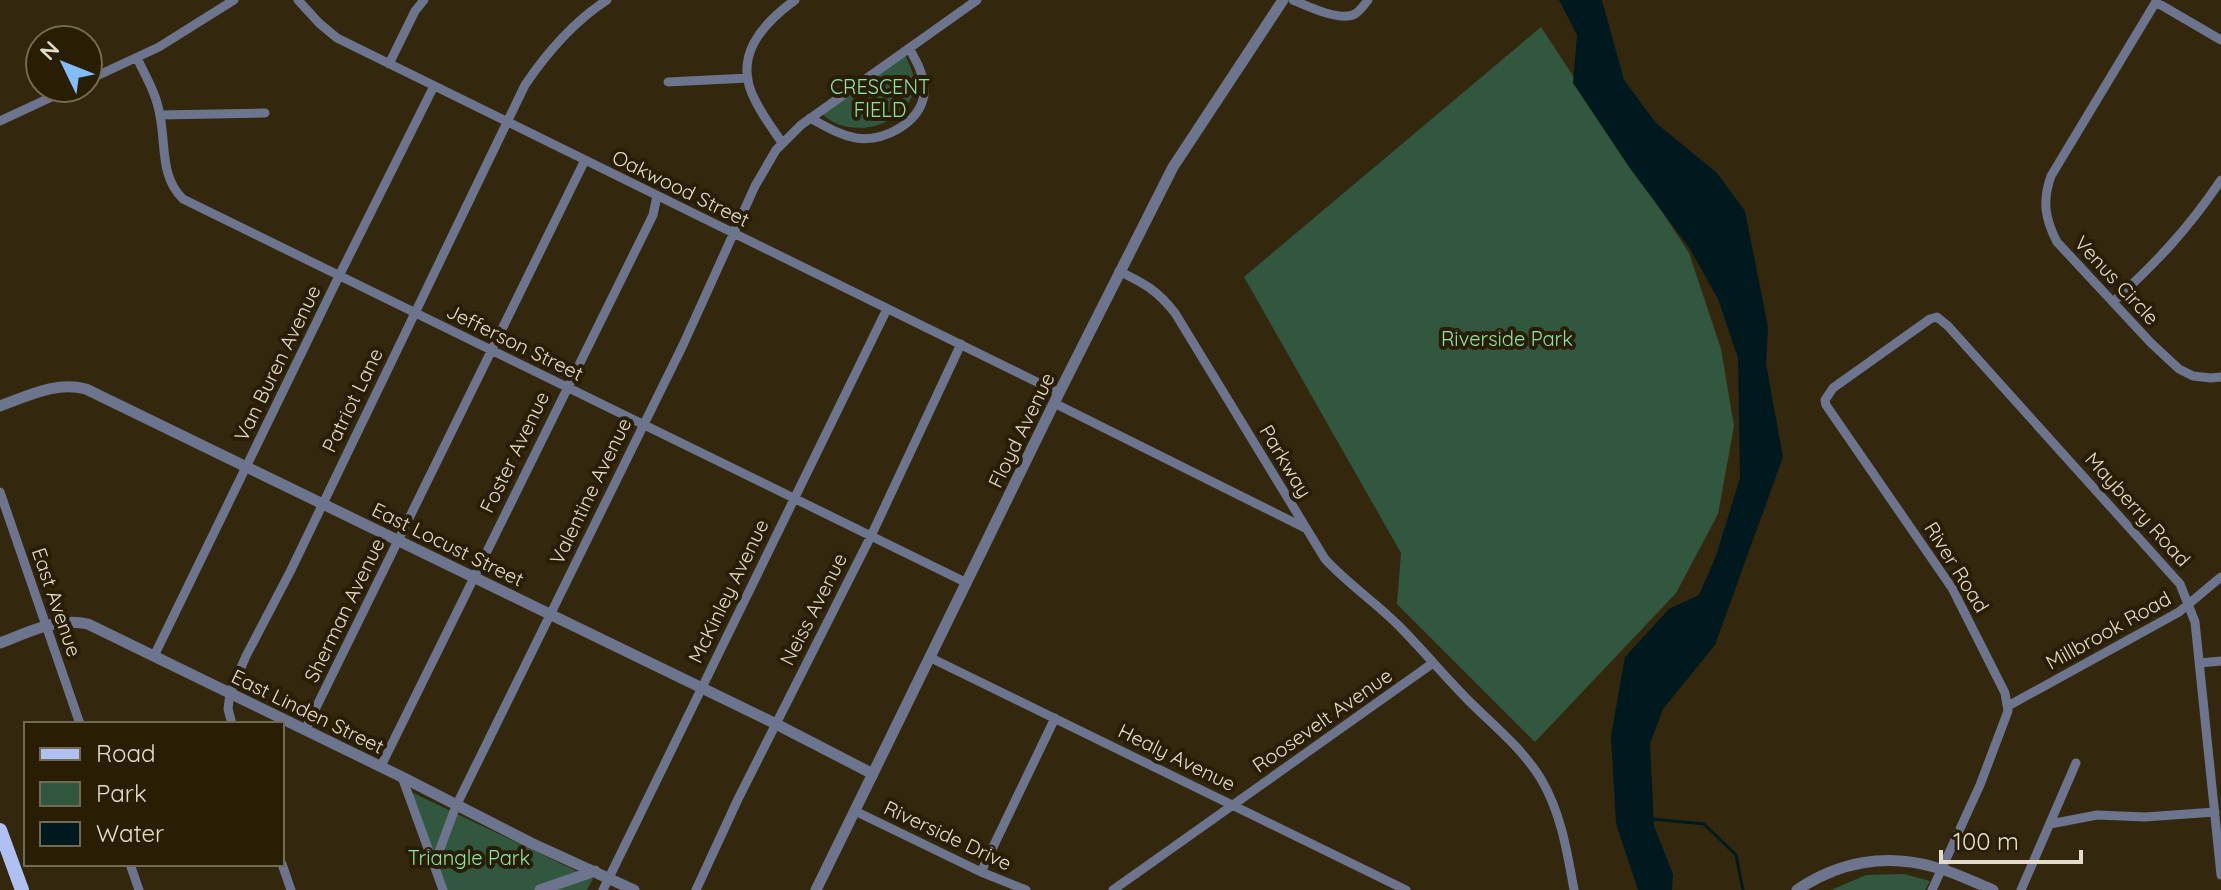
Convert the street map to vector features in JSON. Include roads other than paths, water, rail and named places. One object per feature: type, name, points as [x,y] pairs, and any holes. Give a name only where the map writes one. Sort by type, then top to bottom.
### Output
[{"type":"main road","points":[[0,830],[22,890]]},
{"type":"street","points":[[104,73],[159,47],[234,0]]},
{"type":"street","name":"Oakwood Street","points":[[298,0],[337,38],[961,344],[1306,529]]},
{"type":"street","points":[[389,64],[415,11],[424,0]]},
{"type":"street","name":"Patriot Lane","points":[[230,693],[525,85],[560,38],[607,0]]},
{"type":"street","points":[[782,143],[754,100],[747,63],[762,29],[773,16],[795,0]]},
{"type":"street","name":"Valentine Avenue","points":[[434,865],[456,806],[683,345],[755,186],[776,150],[810,118],[977,0]]},
{"type":"street","name":"Floyd Avenue","points":[[816,890],[1173,167],[1283,0]]},
{"type":"street","points":[[1293,0],[1324,12],[1349,16],[1356,14],[1368,0]]},
{"type":"street","points":[[2156,1],[2221,40]]},
{"type":"street","name":"Venus Circle","points":[[2156,1],[2051,176],[2044,205],[2048,225],[2057,242],[2179,369],[2193,376],[2221,377]]},
{"type":"street","points":[[810,118],[835,132],[853,137],[878,137],[894,131],[920,107],[924,94],[923,79],[909,48]]},
{"type":"street","name":"Jefferson Street","points":[[137,58],[153,91],[160,115],[166,170],[173,189],[183,199],[967,583]]},
{"type":"street","points":[[668,82],[748,78]]},
{"type":"street","name":"Van Buren Avenue","points":[[154,656],[434,86]]},
{"type":"street","points":[[0,121],[37,104]]},
{"type":"street","points":[[160,115],[265,113]]},
{"type":"street","name":"Sherman Avenue","points":[[305,730],[585,160]]},
{"type":"street","points":[[2113,302],[2180,237],[2221,180]]},
{"type":"street","name":"Foster Avenue","points":[[381,766],[653,215],[657,196]]},
{"type":"street","name":"Parkway","points":[[1119,271],[1149,286],[1162,296],[1175,313],[1325,559],[1396,623],[1525,756],[1541,780],[1558,816],[1574,890]]},
{"type":"street","name":"McKinley Avenue","points":[[603,890],[887,309]]},
{"type":"street","name":"Mayberry Road","points":[[1930,319],[1940,318],[1959,337],[2180,584],[2195,622],[2221,875]]},
{"type":"street","name":"River Road","points":[[1930,319],[1833,388],[1825,398],[1826,405],[1952,588],[2005,693],[2008,706]]},
{"type":"street","name":"Neiss Avenue","points":[[696,890],[871,536],[961,344]]},
{"type":"street","name":"East Locust Street","points":[[0,406],[58,387],[86,389],[701,687],[873,774]]},
{"type":"street","name":"East Avenue","points":[[0,492],[79,722]]},
{"type":"street","name":"Millbrook Road","points":[[2008,706],[2190,604],[2221,577]]},
{"type":"street","name":"East Linden Street","points":[[0,643],[60,622],[88,624],[381,766],[456,806],[634,890]]},
{"type":"street","name":"Healy Avenue","points":[[931,658],[1406,890]]},
{"type":"street","points":[[2200,663],[2221,661]]},
{"type":"street","name":"Roosevelt Avenue","points":[[1113,890],[1433,663]]},
{"type":"street","points":[[230,693],[228,709],[231,722]]},
{"type":"street","points":[[1932,890],[1980,785],[2008,706]]},
{"type":"street","points":[[981,872],[1055,718]]},
{"type":"street","points":[[2208,742],[2221,740]]},
{"type":"street","points":[[2021,890],[2076,763]]},
{"type":"street","points":[[402,777],[443,890]]},
{"type":"street","name":"Riverside Drive","points":[[855,811],[981,872],[1026,890]]},
{"type":"street","points":[[2050,824],[2097,815],[2145,817],[2215,812]]},
{"type":"street","points":[[1797,890],[1838,868],[1886,860],[1914,862],[1993,890]]},
{"type":"street","points":[[131,866],[139,890]]},
{"type":"street","points":[[283,866],[291,890]]},
{"type":"street","points":[[540,890],[595,871]]},
{"type":"water","points":[[1559,0],[1602,0],[1624,80],[1656,123],[1717,173],[1745,211],[1768,327],[1766,364],[1783,457],[1715,645],[1663,709],[1650,744],[1654,826],[1673,874],[1672,890],[1638,890],[1616,824],[1611,736],[1625,657],[1669,609],[1699,595],[1716,556],[1740,478],[1738,358],[1718,299],[1690,249],[1629,167],[1573,83],[1577,35]]},
{"type":"waterway","points":[[1651,819],[1704,824],[1736,855],[1743,890]]},
{"type":"park label","name":"CRESCENT FIELD","points":[[880,98]]},
{"type":"park label","name":"Riverside Park","points":[[1507,338]]},
{"type":"park label","name":"Triangle Park","points":[[469,857]]}]
